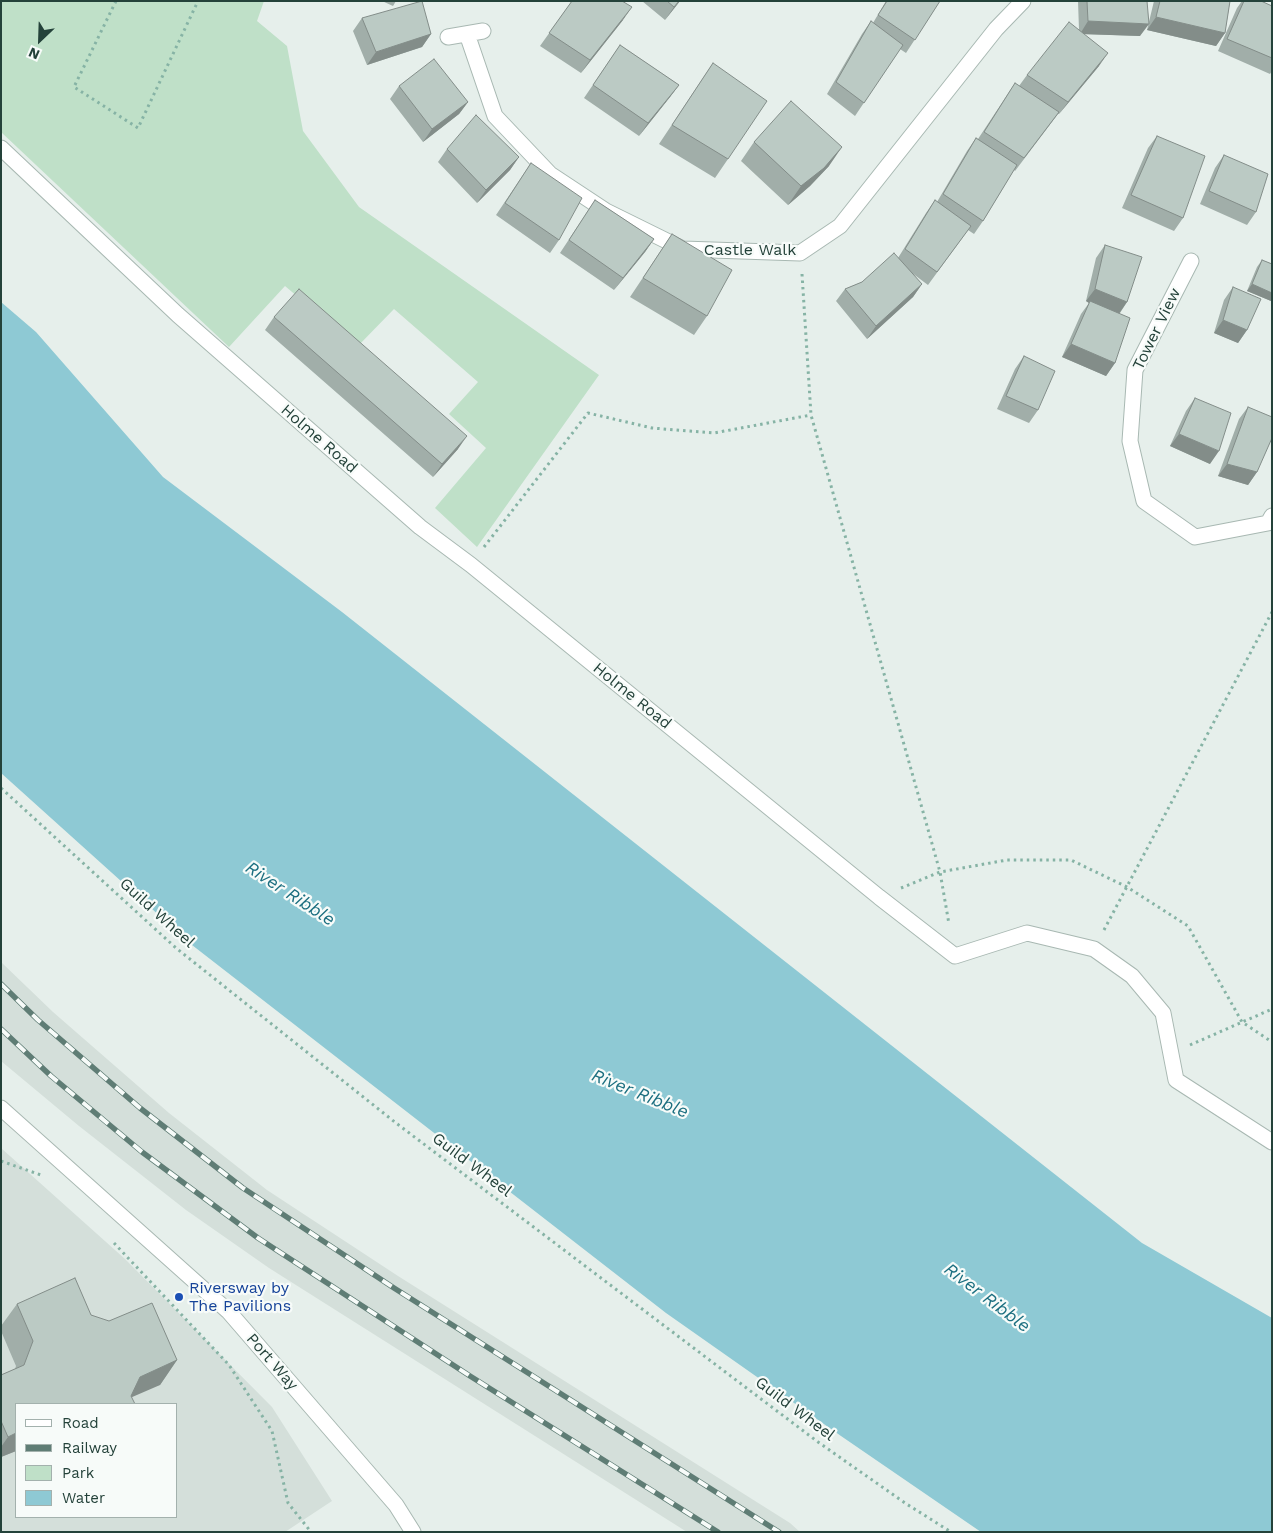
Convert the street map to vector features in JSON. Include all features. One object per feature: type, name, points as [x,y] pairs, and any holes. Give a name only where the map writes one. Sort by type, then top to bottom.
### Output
[{"type":"street","name":"Castle Walk","points":[[467,34],[494,116],[550,174],[606,212],[683,249],[800,252],[840,226],[996,29],[1023,1]]},
{"type":"street","points":[[448,37],[483,31]]},
{"type":"street","name":"Holme Road","points":[[1,148],[178,315],[420,527],[471,565],[879,897],[955,956]]},
{"type":"street","name":"Tower View","points":[[1191,261],[1135,370],[1130,441],[1144,501],[1195,537],[1271,522]]},
{"type":"street","points":[[955,956],[1027,933],[1094,949],[1132,976],[1162,1013],[1176,1080],[1272,1142]]},
{"type":"street","name":"Port Way","points":[[1,1108],[228,1312],[396,1505],[413,1532]]},
{"type":"path","points":[[116,1],[74,87],[138,128],[198,1]]},
{"type":"path","points":[[800,252],[811,415],[940,872],[955,956]]},
{"type":"path","points":[[471,565],[588,413],[652,428],[714,433],[811,415]]},
{"type":"path","points":[[1094,949],[1272,612]]},
{"type":"path","name":"Guild Wheel","points":[[1,788],[176,948],[396,1123],[818,1442],[905,1503],[951,1532]]},
{"type":"path","points":[[879,897],[940,872],[1006,860],[1071,860],[1127,887],[1188,926],[1242,1022],[1272,1042]]},
{"type":"path","points":[[1171,1054],[1272,1008]]},
{"type":"path","points":[[1,1161],[48,1178]]},
{"type":"path","points":[[110,1238],[229,1365],[272,1431],[288,1503],[311,1532]]},
{"type":"shaded area","points":[[1,962],[53,1012],[169,1113],[267,1190],[398,1276],[790,1523],[800,1532],[687,1532],[269,1268],[186,1210],[79,1126],[1,1061]]},
{"type":"shaded area","points":[[1,1148],[125,1259],[272,1407],[332,1501],[285,1532],[1,1532]]},
{"type":"green space","points":[[1,1],[264,1],[257,21],[287,46],[303,131],[359,207],[599,375],[477,547],[435,508],[486,448],[449,414],[478,382],[394,309],[357,347],[285,286],[229,347],[1,132]]},
{"type":"water","name":"River Ribble","points":[[1,302],[36,332],[163,477],[342,612],[1142,1243],[1272,1318],[1272,1532],[981,1532],[666,1313],[192,945],[1,773]]},
{"type":"building","points":[[422,1],[431,34],[376,52],[362,18]]},
{"type":"building","points":[[572,1],[622,1],[632,7],[590,60],[549,33]]},
{"type":"building","points":[[667,1],[679,1],[674,7]]},
{"type":"building","points":[[887,1],[940,1],[915,40],[878,15]]},
{"type":"building","points":[[1087,1],[1147,1],[1149,24],[1088,21]]},
{"type":"building","points":[[1160,1],[1230,1],[1225,33],[1156,17]]},
{"type":"building","points":[[1244,1],[1261,1],[1272,6],[1272,58],[1227,39]]},
{"type":"building","points":[[871,21],[903,45],[864,103],[836,82]]},
{"type":"building","points":[[1069,22],[1108,53],[1068,102],[1027,75]]},
{"type":"building","points":[[620,45],[679,85],[648,123],[593,85]]},
{"type":"building","points":[[434,59],[468,102],[432,129],[399,86]]},
{"type":"building","points":[[713,63],[767,101],[728,159],[672,125]]},
{"type":"building","points":[[1015,83],[1059,112],[1024,158],[984,132]]},
{"type":"building","points":[[791,101],[842,147],[824,168],[801,186],[754,142]]},
{"type":"building","points":[[476,115],[519,157],[486,190],[447,149]]},
{"type":"building","points":[[1157,136],[1205,156],[1183,218],[1131,195]]},
{"type":"building","points":[[976,138],[1017,165],[983,221],[943,194]]},
{"type":"building","points":[[1224,155],[1268,174],[1256,212],[1209,191]]},
{"type":"building","points":[[531,163],[582,198],[559,240],[505,203]]},
{"type":"building","points":[[595,200],[654,239],[623,278],[569,240]]},
{"type":"building","points":[[935,200],[971,226],[937,272],[905,249]]},
{"type":"building","points":[[672,234],[732,270],[707,316],[643,278]]},
{"type":"building","points":[[1105,245],[1142,257],[1127,302],[1095,289]]},
{"type":"building","points":[[894,253],[922,284],[876,326],[845,289],[862,282]]},
{"type":"building","points":[[1262,260],[1272,264],[1272,293],[1252,284]]},
{"type":"building","points":[[1233,287],[1261,299],[1247,330],[1223,320]]},
{"type":"building","points":[[299,289],[467,436],[442,464],[274,317]]},
{"type":"building","points":[[1090,301],[1130,318],[1115,363],[1071,344]]},
{"type":"building","points":[[1024,356],[1055,371],[1038,410],[1006,396]]},
{"type":"building","points":[[1195,398],[1231,413],[1219,451],[1179,434]]},
{"type":"building","points":[[1248,407],[1272,417],[1272,438],[1257,472],[1227,464]]},
{"type":"building","points":[[75,1278],[91,1315],[109,1321],[152,1303],[177,1360],[140,1377],[131,1396],[134,1403],[15,1403],[15,1434],[8,1437],[1,1421],[1,1375],[24,1365],[33,1341],[17,1304]]},
{"type":"railway","points":[[1,984],[38,1020],[140,1108],[243,1188],[394,1288],[779,1532]]},
{"type":"railway","points":[[1,1029],[51,1076],[142,1152],[258,1238],[470,1376],[718,1532]]},
{"type":"place","name":"Riversway by The Pavilions","points":[[179,1297]]}]
